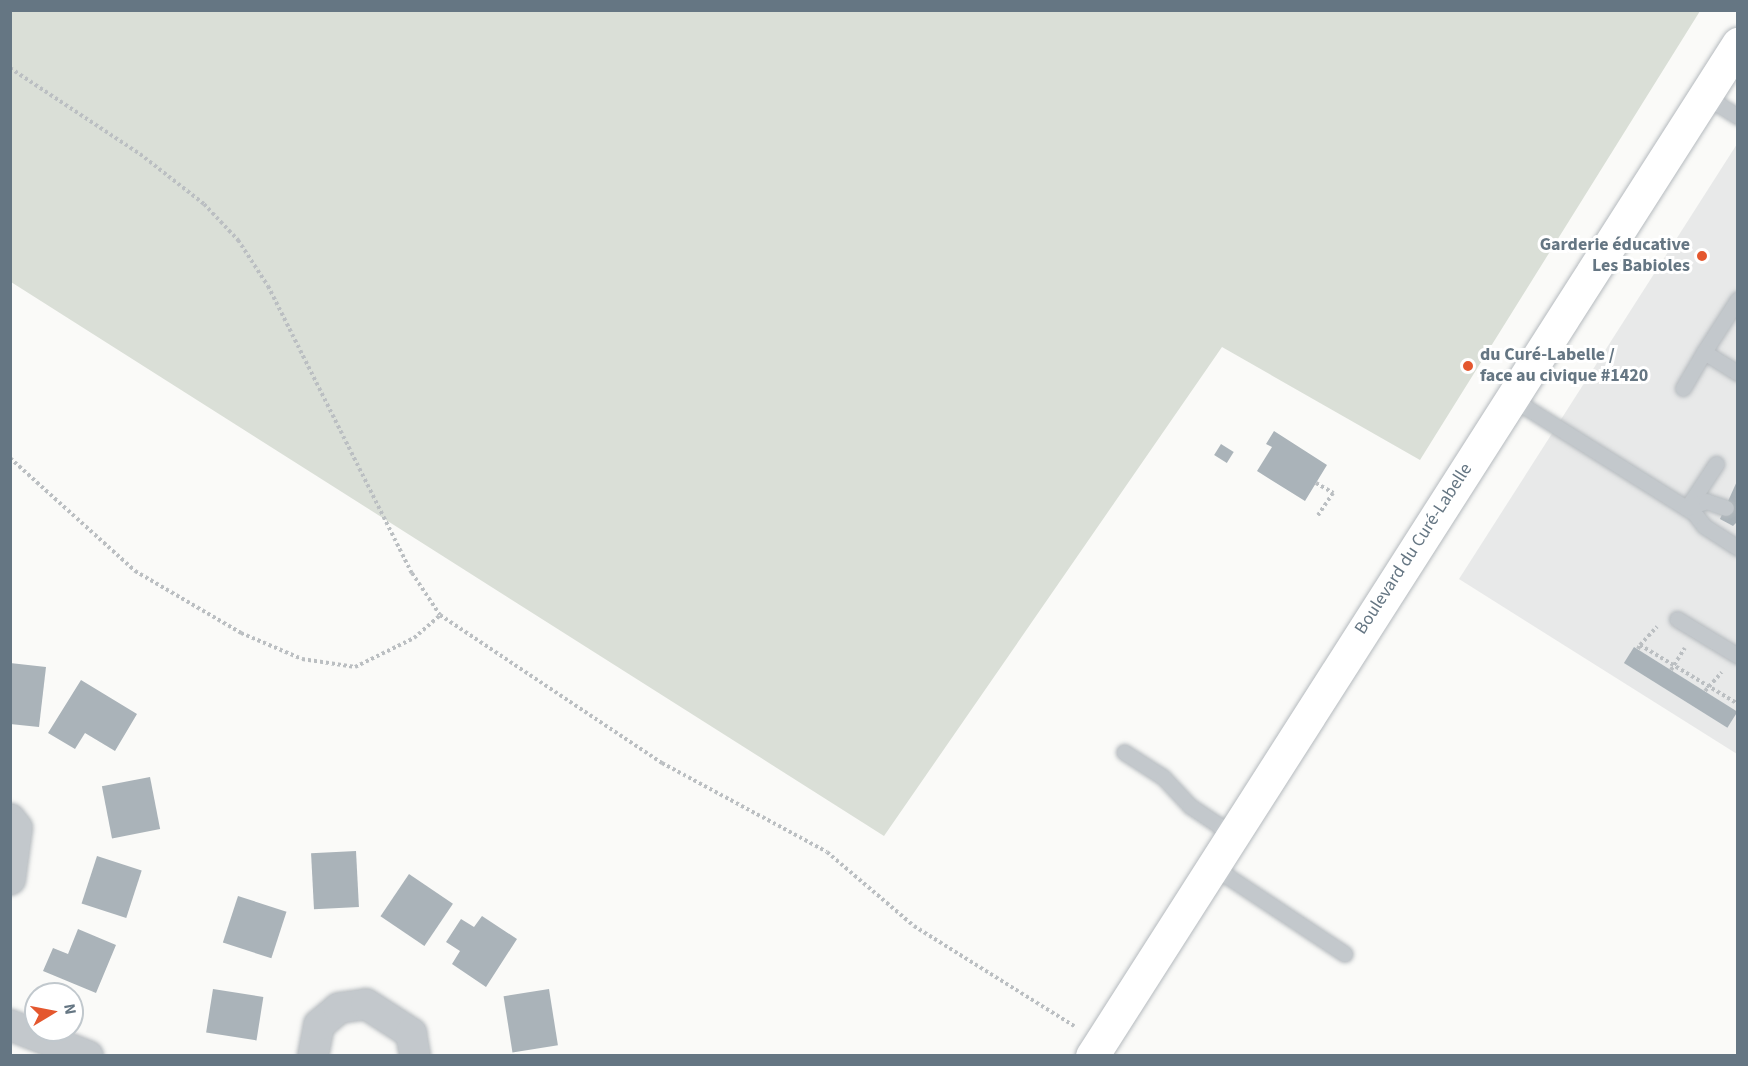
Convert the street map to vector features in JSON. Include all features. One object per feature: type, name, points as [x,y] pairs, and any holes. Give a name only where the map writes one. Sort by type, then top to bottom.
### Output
[{"type":"main road","name":"Boulevard du Curé-Labelle","points":[[1097,1047],[1737,44]]},
{"type":"street","points":[[10,819],[17,828],[10,880]]},
{"type":"street","points":[[313,1056],[319,1025],[339,1008],[366,1004],[411,1033],[415,1056]]},
{"type":"street","points":[[10,1025],[88,1056]]},
{"type":"lane","points":[[1705,96],[1737,117]]},
{"type":"lane","points":[[1683,388],[1737,299]]},
{"type":"lane","points":[[1704,352],[1737,373]]},
{"type":"lane","points":[[1512,398],[1688,508],[1704,526],[1737,548]]},
{"type":"lane","points":[[1688,508],[1716,464]]},
{"type":"lane","points":[[1688,508],[1706,501],[1726,508]]},
{"type":"lane","points":[[1677,619],[1737,656]]},
{"type":"lane","points":[[1124,752],[1163,777],[1190,806],[1232,834]]},
{"type":"lane","points":[[1212,866],[1345,954]]},
{"type":"path","points":[[10,68],[141,154],[204,204],[237,240],[268,286],[412,573],[440,615],[662,763],[827,852],[914,926],[1055,1017],[1097,1047]]},
{"type":"path","points":[[10,458],[135,571],[241,633],[302,659],[356,667],[414,638],[440,615]]},
{"type":"path","points":[[1316,483],[1333,493],[1318,516]]},
{"type":"path","points":[[1645,638],[1639,647],[1737,704]]},
{"type":"path","points":[[1672,668],[1677,660]]},
{"type":"path","points":[[1705,691],[1715,682]]},
{"type":"shaded area","points":[[10,11],[1700,11],[1420,460],[1222,347],[884,836],[11,282]]},
{"type":"shaded area","points":[[1737,144],[1737,754],[1459,579]]},
{"type":"building","points":[[1274,431],[1327,465],[1305,501],[1257,471],[1272,447],[1266,444]]},
{"type":"building","points":[[1221,444],[1234,452],[1227,463],[1214,455]]},
{"type":"building","points":[[1738,479],[1738,521],[1733,526],[1720,519]]},
{"type":"building","points":[[1634,647],[1737,712],[1727,728],[1624,663]]},
{"type":"building","points":[[10,663],[46,667],[39,727],[10,724]]},
{"type":"building","points":[[81,680],[137,714],[115,751],[85,733],[75,749],[48,733]]},
{"type":"building","points":[[150,777],[160,829],[112,838],[102,786]]},
{"type":"building","points":[[356,851],[359,907],[314,909],[311,853]]},
{"type":"building","points":[[97,856],[142,871],[126,918],[82,904]]},
{"type":"building","points":[[409,874],[453,904],[424,946],[380,916]]},
{"type":"building","points":[[238,896],[287,912],[271,958],[223,943]]},
{"type":"building","points":[[482,916],[517,939],[486,987],[452,964],[460,951],[446,942],[461,919],[474,927]]},
{"type":"building","points":[[78,929],[116,945],[96,993],[84,988],[84,982],[70,982],[43,971],[53,948],[68,954]]},
{"type":"building","points":[[213,989],[263,997],[256,1040],[206,1032]]},
{"type":"building","points":[[549,989],[558,1045],[512,1052],[504,996]]},
{"type":"place","name":"Garderie éducative Les Babioles","points":[[1702,256]]},
{"type":"place","name":"du Curé-Labelle / face au civique #1420","points":[[1468,366]]}]
